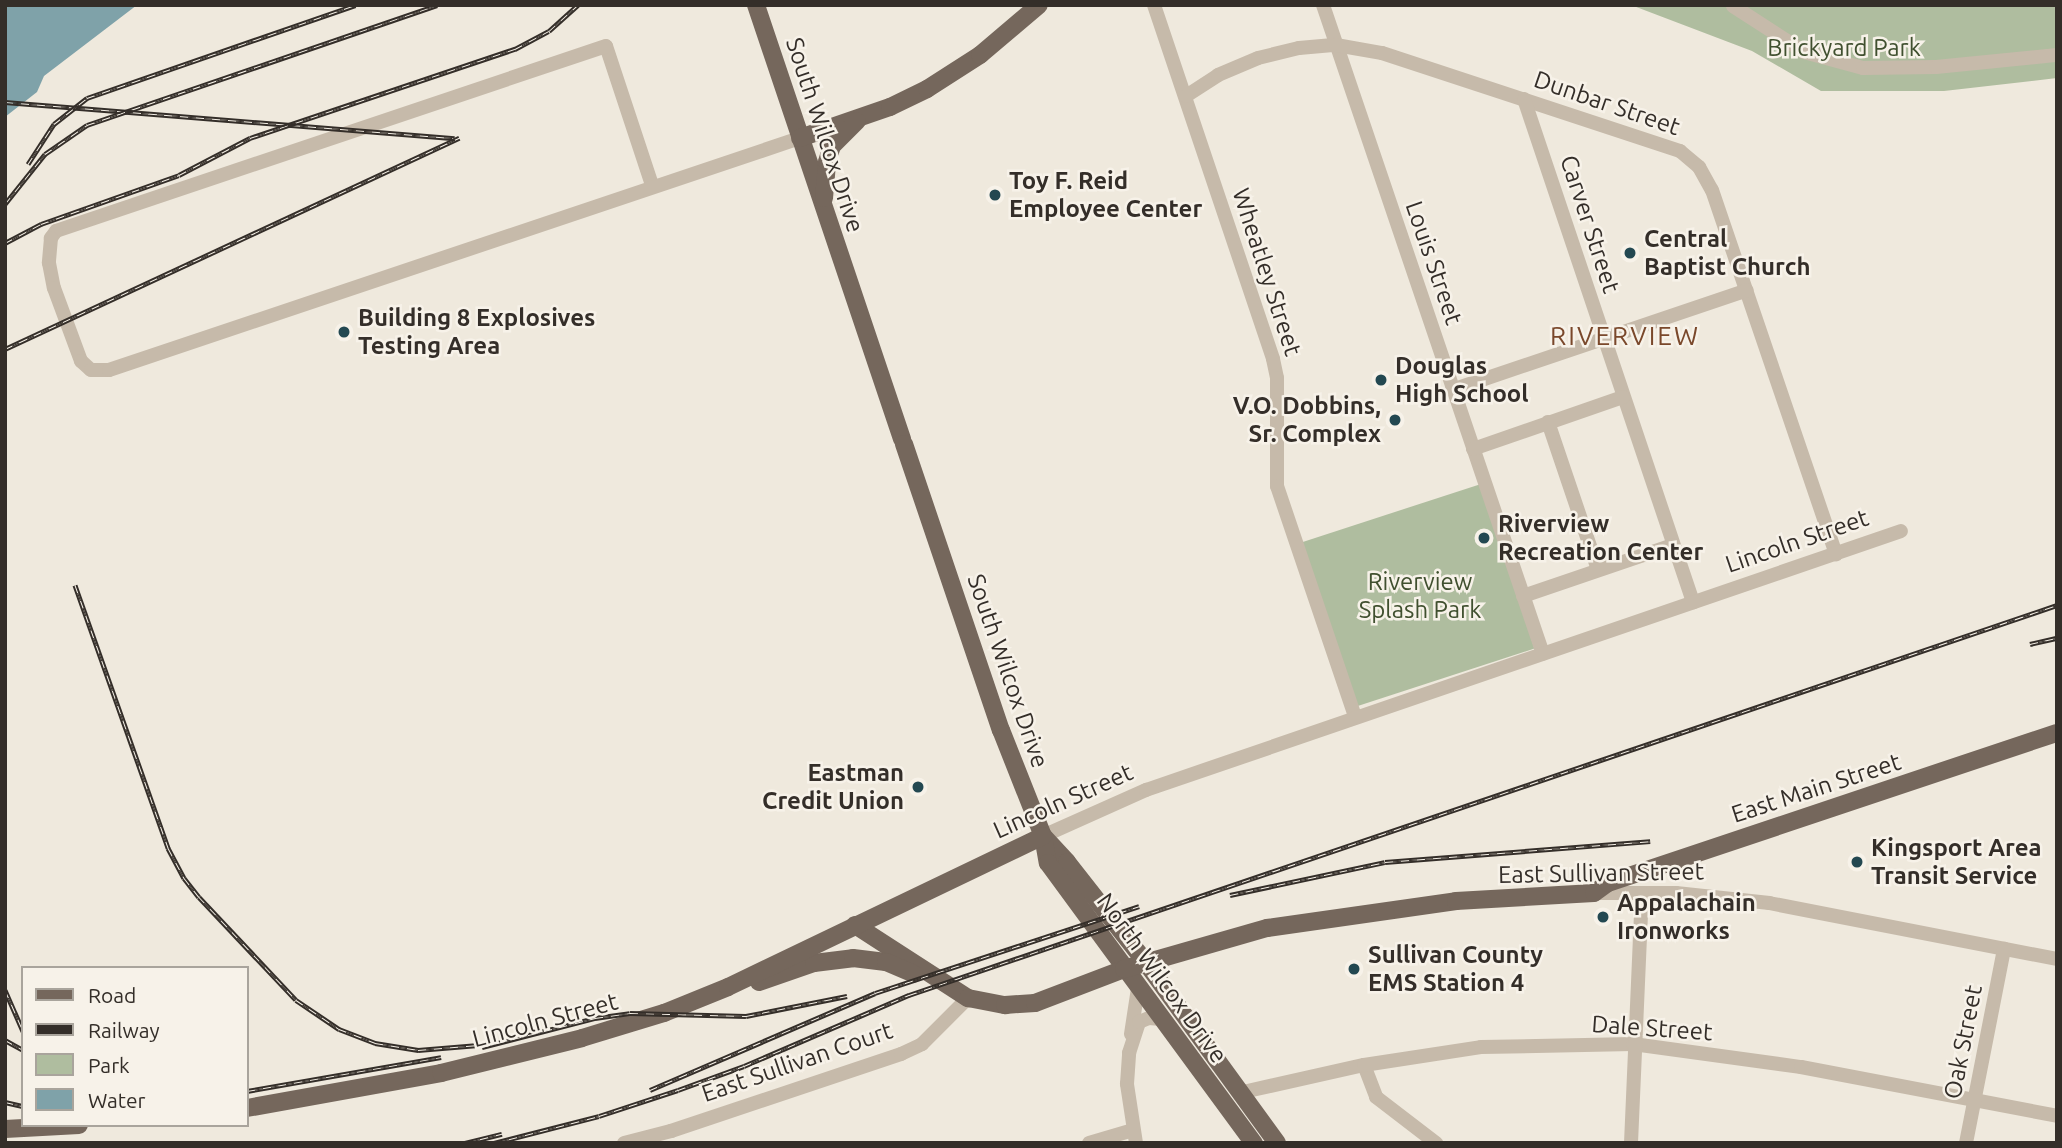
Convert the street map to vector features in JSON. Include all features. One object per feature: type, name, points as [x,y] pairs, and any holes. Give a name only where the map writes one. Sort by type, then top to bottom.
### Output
[{"type":"main road","name":"South Wilcox Drive","points":[[756,5],[1001,730],[1043,836],[1067,862],[1147,964]]},
{"type":"main road","points":[[800,138],[863,116],[927,89],[962,69],[1039,5]]},
{"type":"main road","points":[[824,208],[827,162],[832,146],[863,116]]},
{"type":"main road","name":"East Main Street","points":[[1594,893],[1608,883],[2057,733]]},
{"type":"main road","name":"Lincoln Street","points":[[248,1108],[367,1088],[509,1056],[664,1013],[728,987],[1043,836]]},
{"type":"main road","name":"North Wilcox Drive","points":[[1043,836],[1048,863],[1254,1143]]},
{"type":"main road","name":"East Sullivan Street","points":[[1147,964],[1268,928],[1347,915],[1456,901],[1594,893]]},
{"type":"main road","points":[[855,925],[968,998]]},
{"type":"main road","points":[[728,987],[758,982],[814,963],[869,958],[912,973],[946,993],[1005,1005],[1035,1003],[1124,969],[1147,964]]},
{"type":"main road","name":"North Wilcox Drive","points":[[1147,964],[1243,1092],[1277,1143]]},
{"type":"main road","points":[[1222,1099],[1243,1092]]},
{"type":"main road","points":[[5,1129],[42,1127]]},
{"type":"street","name":"Wheatley Street","points":[[1154,5],[1273,359],[1277,378],[1277,486],[1355,717]]},
{"type":"street","name":"Louis Street","points":[[1322,5],[1543,654]]},
{"type":"street","points":[[1733,6],[1804,52],[1863,68],[1936,66],[2057,55]]},
{"type":"street","points":[[652,185],[606,46],[57,231],[51,238],[49,263],[54,288],[81,361],[91,370],[109,370],[652,185],[800,138]]},
{"type":"street","name":"Dunbar Street","points":[[1186,96],[1217,75],[1258,58],[1299,48],[1336,46],[1382,53],[1666,145],[1689,158],[1707,178],[1836,554]]},
{"type":"street","name":"Carver Street","points":[[1524,99],[1693,602]]},
{"type":"street","points":[[1452,390],[1747,290]]},
{"type":"street","points":[[1473,449],[1623,397]]},
{"type":"street","points":[[1548,422],[1598,570]]},
{"type":"street","name":"Lincoln Street","points":[[1043,836],[1146,790],[1901,531]]},
{"type":"street","points":[[1523,596],[1673,545]]},
{"type":"street","name":"East Sullivan Street","points":[[1594,893],[1698,895],[1769,903],[2057,959]]},
{"type":"street","points":[[1631,1143],[1633,1044],[1642,893]]},
{"type":"street","name":"Oak Street","points":[[1966,1143],[2004,949]]},
{"type":"street","points":[[1090,1143],[1135,1136],[1127,1084],[1132,1038],[1130,1024],[1138,988]]},
{"type":"street","name":"East Sullivan Court","points":[[624,1143],[672,1137],[901,1054],[930,1037],[968,998]]},
{"type":"street","points":[[1132,1038],[1143,1019],[1161,1020]]},
{"type":"street","name":"Dale Street","points":[[1243,1092],[1364,1065],[1481,1047],[1633,1044],[1801,1067],[2057,1116]]},
{"type":"street","points":[[1364,1065],[1376,1097],[1436,1143]]},
{"type":"green space","name":"Brickyard Park","points":[[1631,5],[2057,5],[2057,78],[1944,91],[1821,91],[1752,51]]},
{"type":"green space","name":"Riverview Splash Park","points":[[1481,484],[1534,649],[1355,707],[1301,542]]},
{"type":"water","points":[[5,5],[137,5],[44,76],[37,92],[5,117]]},
{"type":"railway","points":[[28,164],[54,124],[87,98],[355,5]]},
{"type":"railway","points":[[5,204],[45,154],[87,125],[437,5]]},
{"type":"railway","points":[[5,243],[41,224],[179,175],[250,138],[515,49],[549,31],[578,5]]},
{"type":"railway","points":[[5,102],[455,138]]},
{"type":"railway","points":[[5,349],[459,138]]},
{"type":"railway","points":[[75,585],[168,848],[184,878],[199,897],[296,1000],[339,1029],[375,1043],[418,1050],[491,1044]]},
{"type":"railway","points":[[494,1143],[599,1116],[678,1090],[744,1066],[909,995],[2057,605]]},
{"type":"railway","points":[[2030,644],[2057,638]]},
{"type":"railway","points":[[1230,895],[1385,862],[1650,841]]},
{"type":"railway","points":[[650,1090],[875,993],[1139,906]]},
{"type":"railway","points":[[5,990],[21,1026]]},
{"type":"railway","points":[[482,1047],[595,1018],[630,1013],[746,1016],[847,996]]},
{"type":"railway","points":[[5,1040],[21,1049]]},
{"type":"railway","points":[[248,1091],[441,1057]]},
{"type":"railway","points":[[5,1102],[21,1106]]},
{"type":"railway","points":[[465,1143],[502,1134]]},
{"type":"place","name":"Toy F. Reid Employee Center","points":[[995,195]]},
{"type":"place","name":"Central Baptist Church","points":[[1630,253]]},
{"type":"place","name":"Building 8 Explosives Testing Area","points":[[344,332]]},
{"type":"place","name":"Douglas High School","points":[[1381,380]]},
{"type":"place","name":"V.O. Dobbins, Sr. Complex","points":[[1395,420]]},
{"type":"place","name":"Riverview Recreation Center","points":[[1484,538]]},
{"type":"place","name":"Eastman Credit Union","points":[[918,787]]},
{"type":"place","name":"Kingsport Area Transit Service","points":[[1857,862]]},
{"type":"place","name":"Appalachain Ironworks","points":[[1603,917]]},
{"type":"place","name":"Sullivan County EMS Station 4","points":[[1354,969]]},
{"type":"district","name":"RIVERVIEW","points":[[1625,336]]}]
